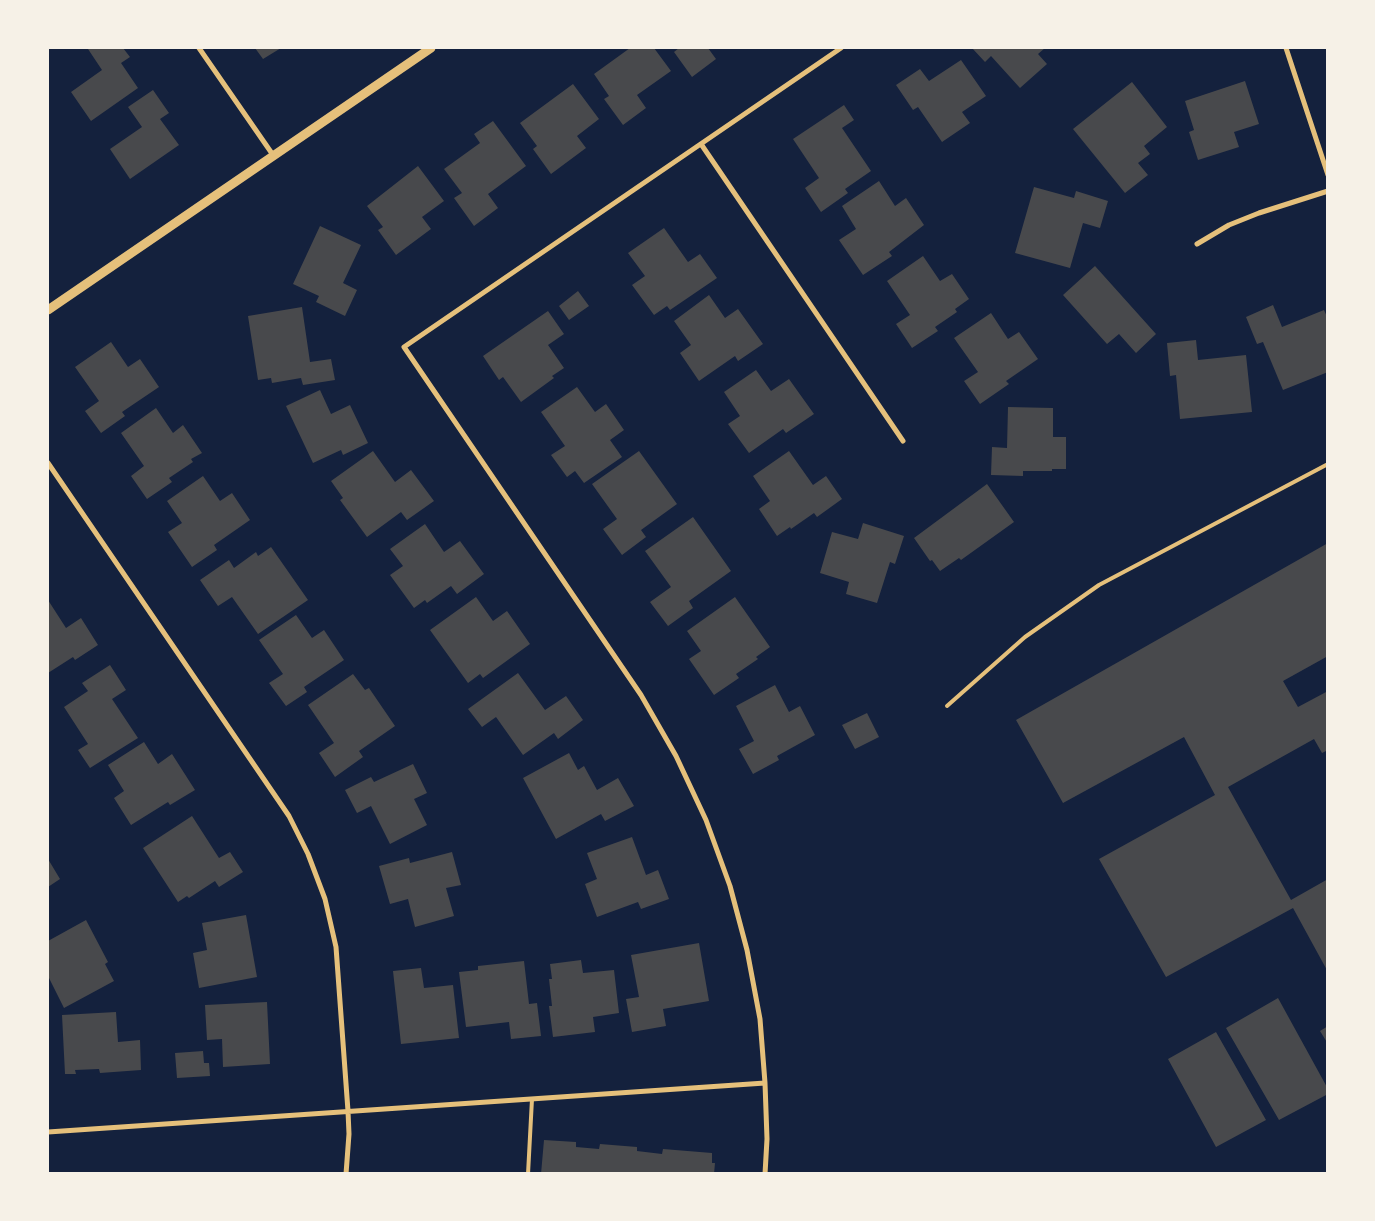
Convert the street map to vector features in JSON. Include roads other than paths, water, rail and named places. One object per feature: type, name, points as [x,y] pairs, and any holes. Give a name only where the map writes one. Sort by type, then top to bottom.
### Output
[{"type":"street","points":[[199,48],[273,155]]},
{"type":"street","points":[[48,310],[430,48]]},
{"type":"street","points":[[765,1174],[767,1139],[760,1020],[747,950],[730,886],[706,820],[676,756],[642,695],[404,347],[841,48]]},
{"type":"street","points":[[1286,48],[1328,175]]},
{"type":"street","points":[[701,144],[904,441]]},
{"type":"street","points":[[1197,244],[1229,225],[1259,213],[1328,191]]},
{"type":"street","points":[[48,463],[289,816],[308,854],[325,899],[336,946],[349,1134],[346,1174]]},
{"type":"street","points":[[48,1132],[765,1083]]},
{"type":"lane","points":[[947,706],[1025,637],[1099,585],[1328,464]]},
{"type":"lane","points":[[528,1174],[532,1099]]}]
